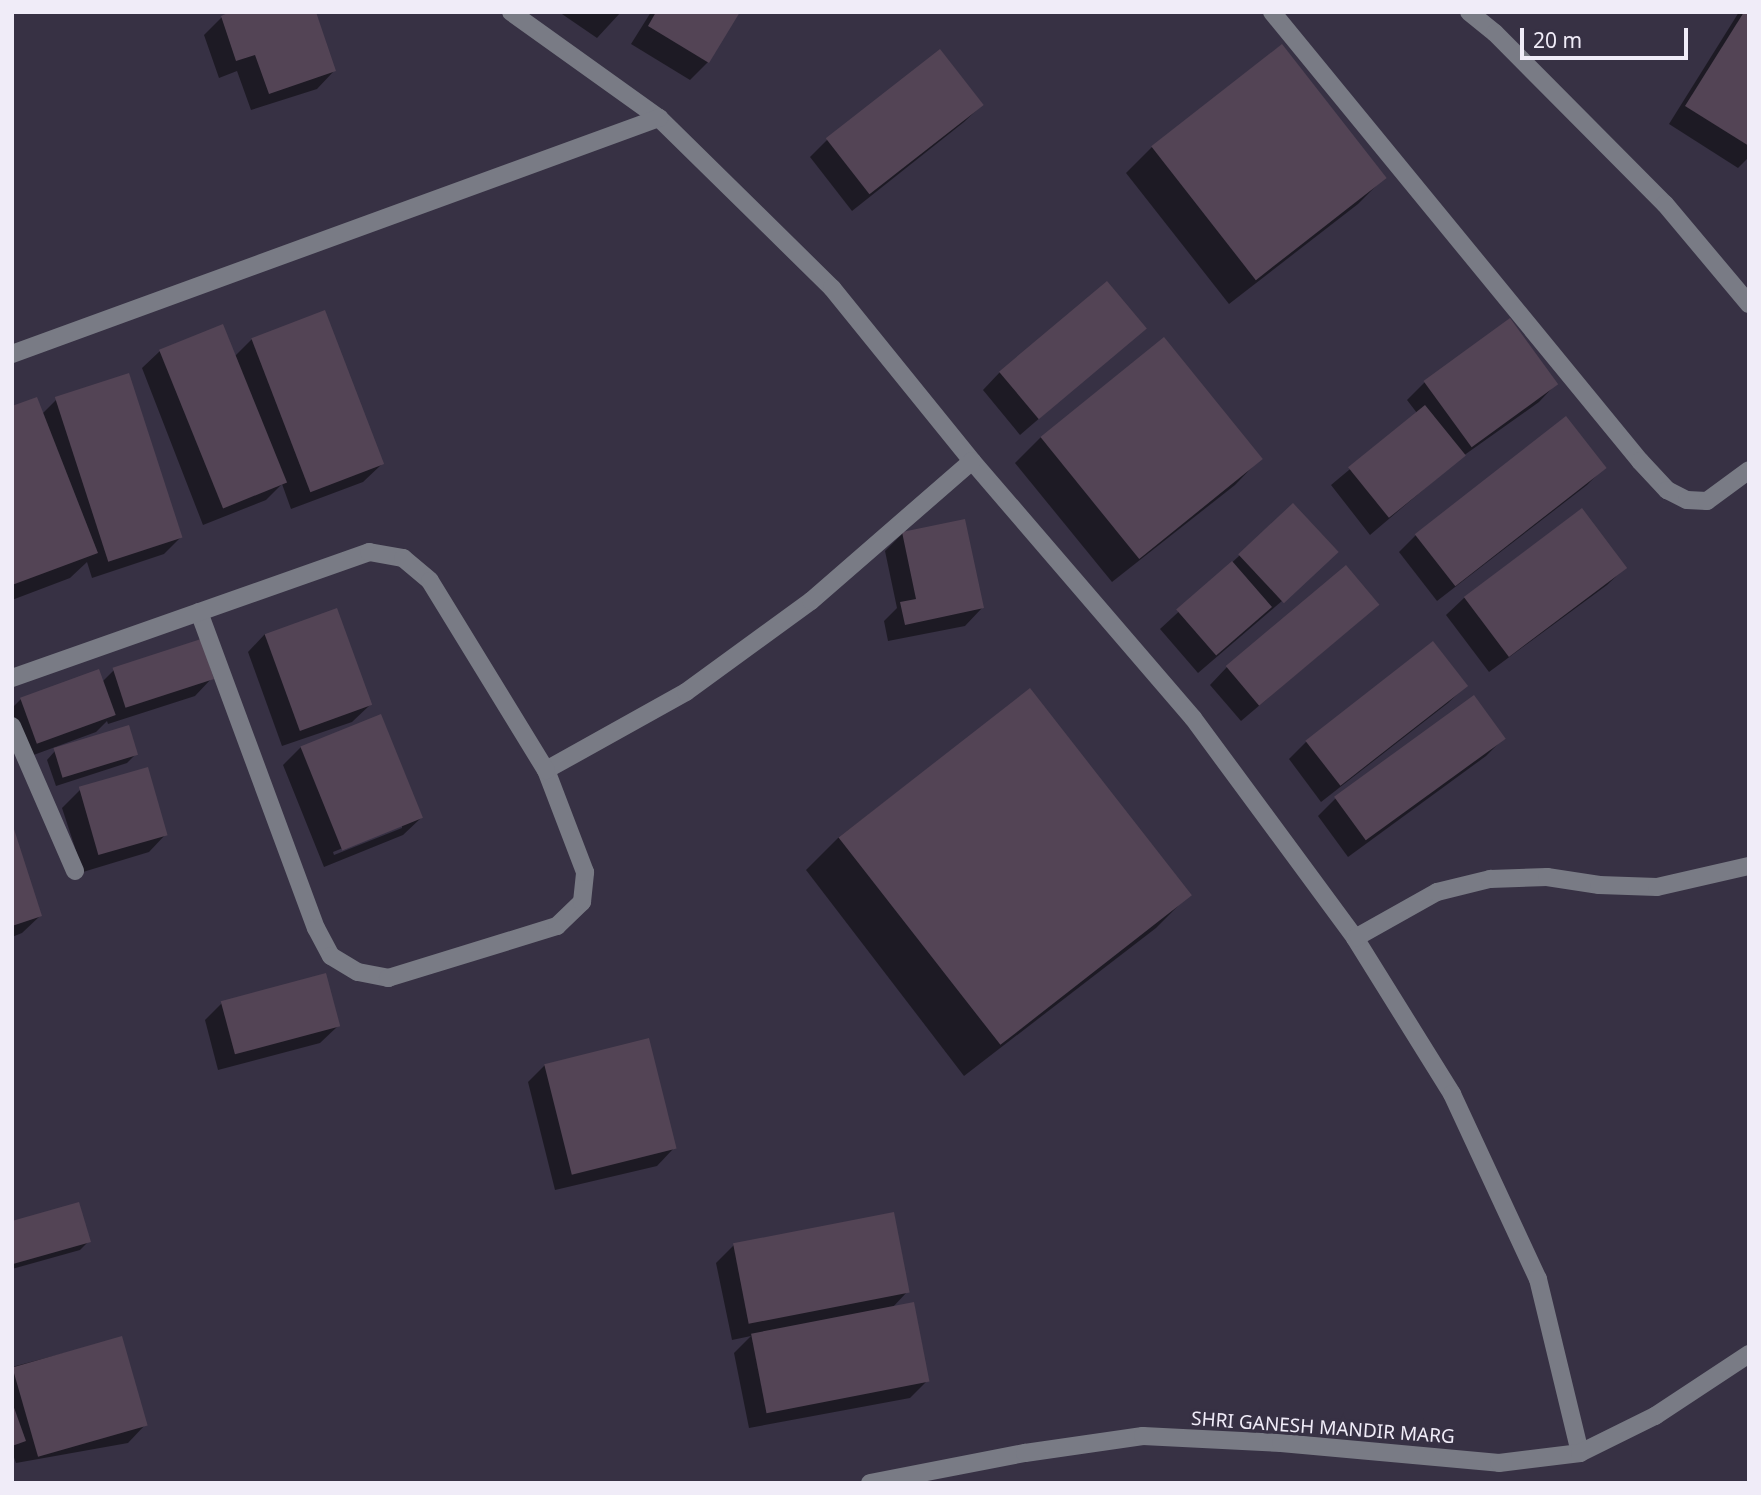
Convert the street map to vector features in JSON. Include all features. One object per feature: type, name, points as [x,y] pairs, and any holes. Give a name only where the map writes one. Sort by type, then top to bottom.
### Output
[{"type":"street","points":[[511,12],[659,118],[832,288],[972,461],[1193,718],[1355,938],[1452,1094],[1538,1279],[1580,1452]]},
{"type":"street","points":[[1272,12],[1667,490],[1687,500],[1707,501],[1749,470]]},
{"type":"street","points":[[1469,12],[1495,33],[1665,204],[1749,304]]},
{"type":"street","points":[[12,354],[659,118]]},
{"type":"street","points":[[546,771],[686,692],[811,601],[972,461]]},
{"type":"street","points":[[12,678],[199,612],[369,552],[402,558],[430,581],[546,771],[585,872],[582,902],[557,926],[388,978],[358,972],[331,956],[316,928],[199,612]]},
{"type":"street","points":[[12,726],[75,871]]},
{"type":"street","points":[[1355,938],[1437,892],[1490,879],[1547,877],[1599,885],[1657,887],[1749,866]]},
{"type":"street","name":"SHRI GANESH MANDIR MARG","points":[[870,1483],[1025,1453],[1143,1436],[1281,1443],[1499,1463],[1580,1452],[1655,1416],[1749,1354]]},
{"type":"building","points":[[230,12],[316,12],[336,71],[269,94],[255,55],[236,61],[221,16]]},
{"type":"building","points":[[656,12],[740,12],[709,63],[648,26]]},
{"type":"building","points":[[1744,12],[1749,12],[1749,146],[1685,106]]},
{"type":"building","points":[[1282,44],[1387,178],[1256,280],[1151,146]]},
{"type":"building","points":[[940,49],[984,105],[869,194],[826,138]]},
{"type":"building","points":[[1107,281],[1147,328],[1039,419],[999,372]]},
{"type":"building","points":[[325,310],[384,464],[310,492],[251,338]]},
{"type":"building","points":[[1510,318],[1558,384],[1472,447],[1423,381]]},
{"type":"building","points":[[223,324],[287,483],[223,508],[159,350]]},
{"type":"building","points":[[1164,337],[1263,459],[1139,559],[1040,437]]},
{"type":"building","points":[[129,373],[182,538],[108,562],[55,397]]},
{"type":"building","points":[[37,397],[98,553],[12,585],[12,406]]},
{"type":"building","points":[[1425,405],[1466,456],[1389,518],[1348,467]]},
{"type":"building","points":[[1566,416],[1607,468],[1455,586],[1415,534]]},
{"type":"building","points":[[1293,503],[1339,552],[1284,603],[1238,554]]},
{"type":"building","points":[[1582,508],[1627,568],[1509,657],[1464,597]]},
{"type":"building","points":[[965,519],[984,608],[905,625],[900,602],[916,599],[902,532]]},
{"type":"building","points":[[1232,561],[1272,607],[1216,656],[1176,610]]},
{"type":"building","points":[[1346,565],[1379,605],[1259,706],[1226,666]]},
{"type":"building","points":[[337,608],[372,705],[300,731],[265,634]]},
{"type":"building","points":[[201,639],[214,679],[126,708],[113,668]]},
{"type":"building","points":[[1433,641],[1468,686],[1340,786],[1305,741]]},
{"type":"building","points":[[99,669],[116,715],[37,744],[20,698]]},
{"type":"building","points":[[1030,688],[1192,895],[1000,1045],[839,838]]},
{"type":"building","points":[[1474,695],[1506,739],[1366,840],[1334,797]]},
{"type":"building","points":[[381,714],[423,818],[342,850],[300,747]]},
{"type":"building","points":[[129,725],[138,755],[63,778],[53,748]]},
{"type":"building","points":[[148,767],[168,835],[98,855],[79,787]]},
{"type":"building","points":[[12,827],[42,916],[12,926]]},
{"type":"building","points":[[326,973],[340,1026],[235,1054],[221,1001]]},
{"type":"building","points":[[649,1038],[677,1149],[572,1175],[544,1064]]},
{"type":"building","points":[[79,1202],[91,1242],[13,1264],[12,1221]]},
{"type":"building","points":[[894,1212],[910,1292],[749,1324],[733,1243]]},
{"type":"building","points":[[914,1302],[929,1382],[767,1413],[751,1334]]},
{"type":"building","points":[[122,1336],[148,1425],[38,1457],[12,1367]]},
{"type":"building","points":[[12,1402],[26,1441],[12,1446]]}]
